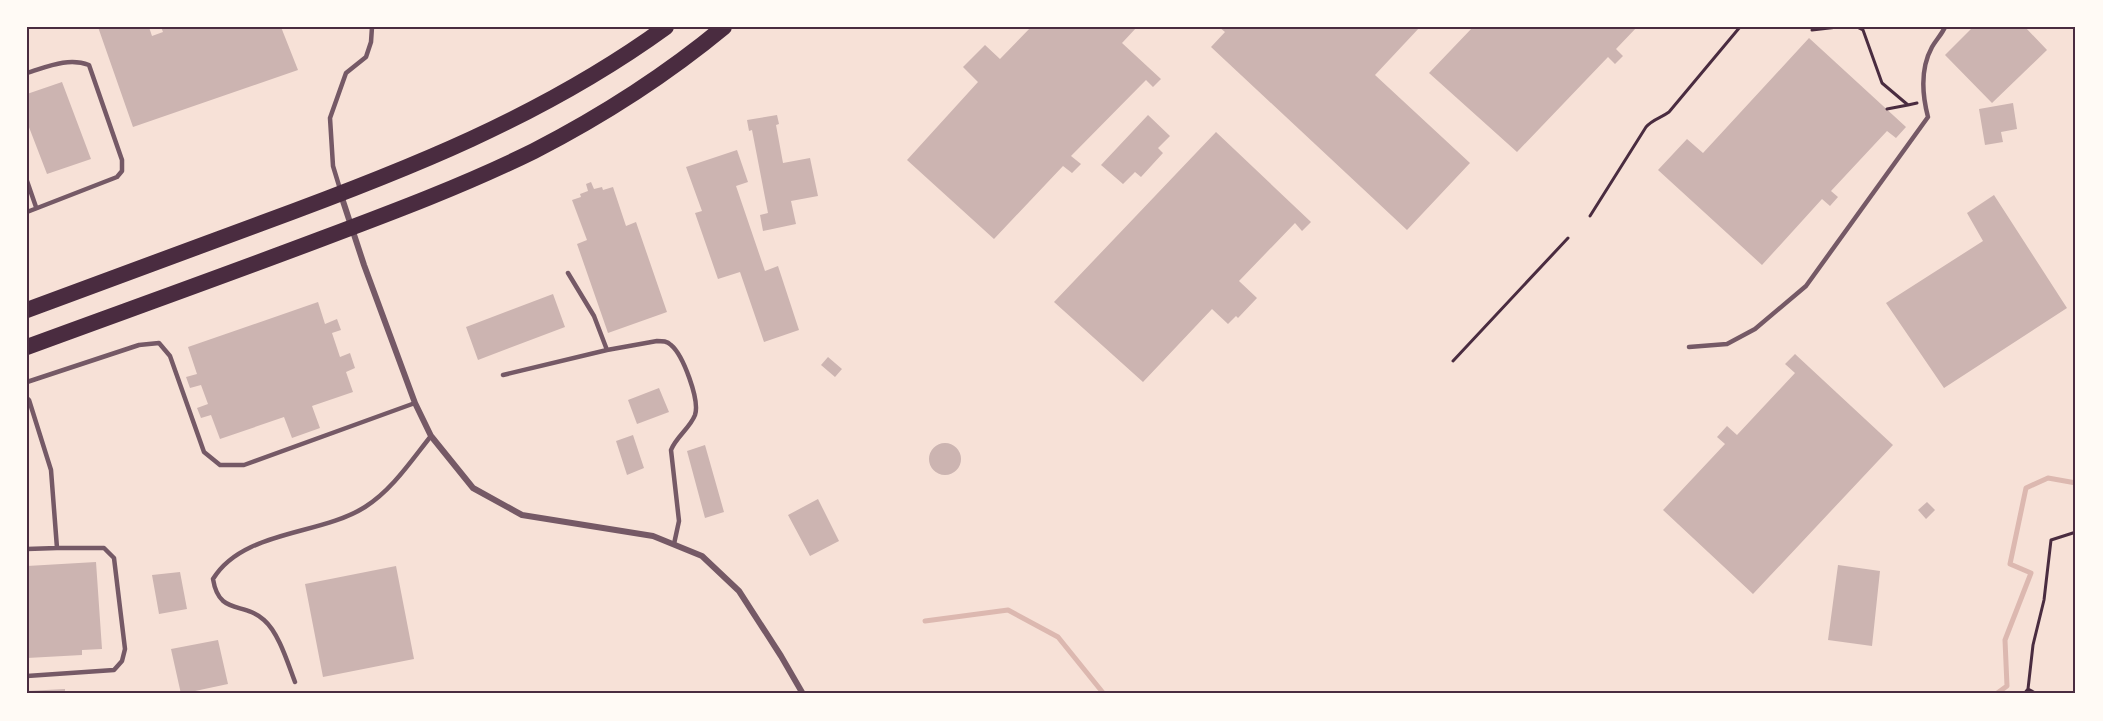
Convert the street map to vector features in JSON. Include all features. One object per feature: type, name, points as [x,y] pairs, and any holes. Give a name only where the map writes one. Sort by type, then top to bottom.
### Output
[{"type":"highway","points":[[27,310],[341,194],[441,154],[526,113],[607,67],[666,27]]},
{"type":"highway","points":[[27,348],[465,183],[567,134],[663,73],[724,27]]},
{"type":"street","points":[[341,194],[415,403],[431,436],[473,488],[522,515],[653,536],[702,556],[739,591],[803,694]]},
{"type":"lane","points":[[341,194],[333,166],[330,118],[346,73],[366,57],[371,42],[372,27]]},
{"type":"lane","points":[[1689,347],[1727,344],[1755,329],[1806,286],[1928,117],[1924,101],[1923,79],[1931,49],[1945,27]]},
{"type":"lane","points":[[27,73],[66,62],[78,61],[89,65],[122,160],[122,171],[117,177],[27,212]]},
{"type":"lane","points":[[27,181],[36,207]]},
{"type":"lane","points":[[568,273],[594,316],[607,350]]},
{"type":"lane","points":[[503,375],[607,350],[664,341],[672,346],[692,387],[697,405],[694,416],[674,442],[671,450],[679,521],[674,544]]},
{"type":"lane","points":[[27,382],[139,345],[159,343],[170,356],[204,452],[220,465],[244,465],[415,403]]},
{"type":"lane","points":[[27,398],[44,442],[51,470],[57,548]]},
{"type":"lane","points":[[295,682],[278,639],[264,620],[223,603],[215,590],[213,579],[220,567],[248,549],[344,517],[364,508],[395,481],[431,436]]},
{"type":"lane","points":[[27,549],[104,548],[114,558],[125,649],[122,661],[114,669],[27,676]]},
{"type":"path","points":[[1590,216],[1646,127],[1653,119],[1669,112],[1740,27]]},
{"type":"path","points":[[1812,30],[1838,27]]},
{"type":"path","points":[[1857,27],[1863,30],[1882,83],[1908,105]]},
{"type":"path","points":[[1887,110],[1924,101]]},
{"type":"path","points":[[1454,361],[1568,238]]},
{"type":"path","points":[[2024,694],[2028,690],[2033,645],[2044,600],[2051,540],[2076,532]]},
{"type":"path","points":[[2028,690],[2037,694]]},
{"type":"building","points":[[98,27],[149,27],[152,36],[163,32],[161,27],[281,27],[298,70],[133,127]]},
{"type":"building","points":[[1031,27],[1137,27],[1122,43],[1161,79],[1153,87],[1146,80],[1071,156],[1081,164],[1072,173],[1063,166],[994,239],[907,160],[978,82],[963,67],[985,45],[1000,59]]},
{"type":"building","points":[[1219,27],[1420,27],[1375,75],[1470,163],[1407,230],[1211,47],[1225,32]]},
{"type":"building","points":[[1473,27],[1637,27],[1616,49],[1623,56],[1615,64],[1608,57],[1517,152],[1429,73]]},
{"type":"building","points":[[1973,27],[2025,27],[2047,50],[1992,103],[1945,55]]},
{"type":"building","points":[[1809,38],[1906,127],[1896,138],[1887,131],[1831,191],[1838,197],[1830,206],[1822,199],[1762,265],[1658,170],[1687,139],[1703,153]]},
{"type":"building","points":[[62,82],[91,159],[47,174],[27,122],[27,94]]},
{"type":"building","points":[[2013,103],[2017,129],[2001,132],[2003,142],[1985,145],[1979,109]]},
{"type":"building","points":[[777,115],[779,124],[776,125],[783,163],[810,158],[818,196],[791,201],[796,224],[763,231],[760,215],[768,213],[752,130],[749,131],[747,120]]},
{"type":"building","points":[[1148,115],[1170,136],[1158,148],[1163,153],[1141,177],[1135,172],[1123,184],[1101,165]]},
{"type":"building","points":[[1216,132],[1311,222],[1302,231],[1295,223],[1239,281],[1257,298],[1238,318],[1236,316],[1228,324],[1212,309],[1143,382],[1054,302]]},
{"type":"building","points":[[737,150],[748,182],[736,186],[765,271],[778,266],[799,330],[764,342],[740,272],[718,279],[695,213],[702,211],[686,167]]},
{"type":"building","points":[[591,182],[594,189],[602,187],[603,190],[613,187],[626,226],[636,222],[667,312],[608,333],[577,244],[587,240],[572,200],[588,191],[586,184]]},
{"type":"building","points":[[1994,195],[2067,308],[1944,388],[1886,303],[1983,241],[1967,213]]},
{"type":"building","points":[[553,294],[565,327],[478,360],[466,327]]},
{"type":"building","points":[[318,302],[325,324],[337,319],[341,330],[332,333],[340,357],[350,353],[355,368],[346,372],[353,392],[312,406],[320,428],[292,438],[284,417],[220,439],[211,415],[201,418],[197,408],[208,404],[201,385],[190,388],[186,377],[197,374],[188,347]]},
{"type":"building","points":[[1795,354],[1893,445],[1753,594],[1663,510],[1725,444],[1717,437],[1727,426],[1737,435],[1795,373],[1785,364]]},
{"type":"building","points":[[828,357],[842,369],[835,377],[821,365]]},
{"type":"building","points":[[659,388],[669,412],[637,424],[628,400]]},
{"type":"building","points":[[633,435],[644,468],[627,475],[616,441]]},
{"type":"building","points":[[945,443],[957,447],[961,459],[957,471],[945,475],[933,471],[929,459],[933,447]]},
{"type":"building","points":[[705,445],[724,512],[705,518],[687,451]]},
{"type":"building","points":[[818,499],[839,541],[810,556],[788,515]]},
{"type":"building","points":[[1927,502],[1935,510],[1926,519],[1918,510]]},
{"type":"building","points":[[96,562],[102,649],[82,650],[82,655],[27,658],[27,566]]},
{"type":"building","points":[[1838,565],[1880,571],[1872,646],[1828,640]]},
{"type":"building","points":[[396,566],[414,659],[323,677],[305,584]]},
{"type":"building","points":[[180,572],[187,609],[159,614],[152,575]]},
{"type":"building","points":[[218,640],[228,684],[181,694],[171,649]]},
{"type":"building","points":[[65,689],[65,694],[27,694],[27,691]]},
{"type":"waterway","points":[[1996,694],[2007,686],[2005,640],[2031,573],[2010,564],[2026,488],[2048,478],[2076,483]]},
{"type":"waterway","points":[[925,621],[1008,610],[1058,637],[1104,694]]}]
